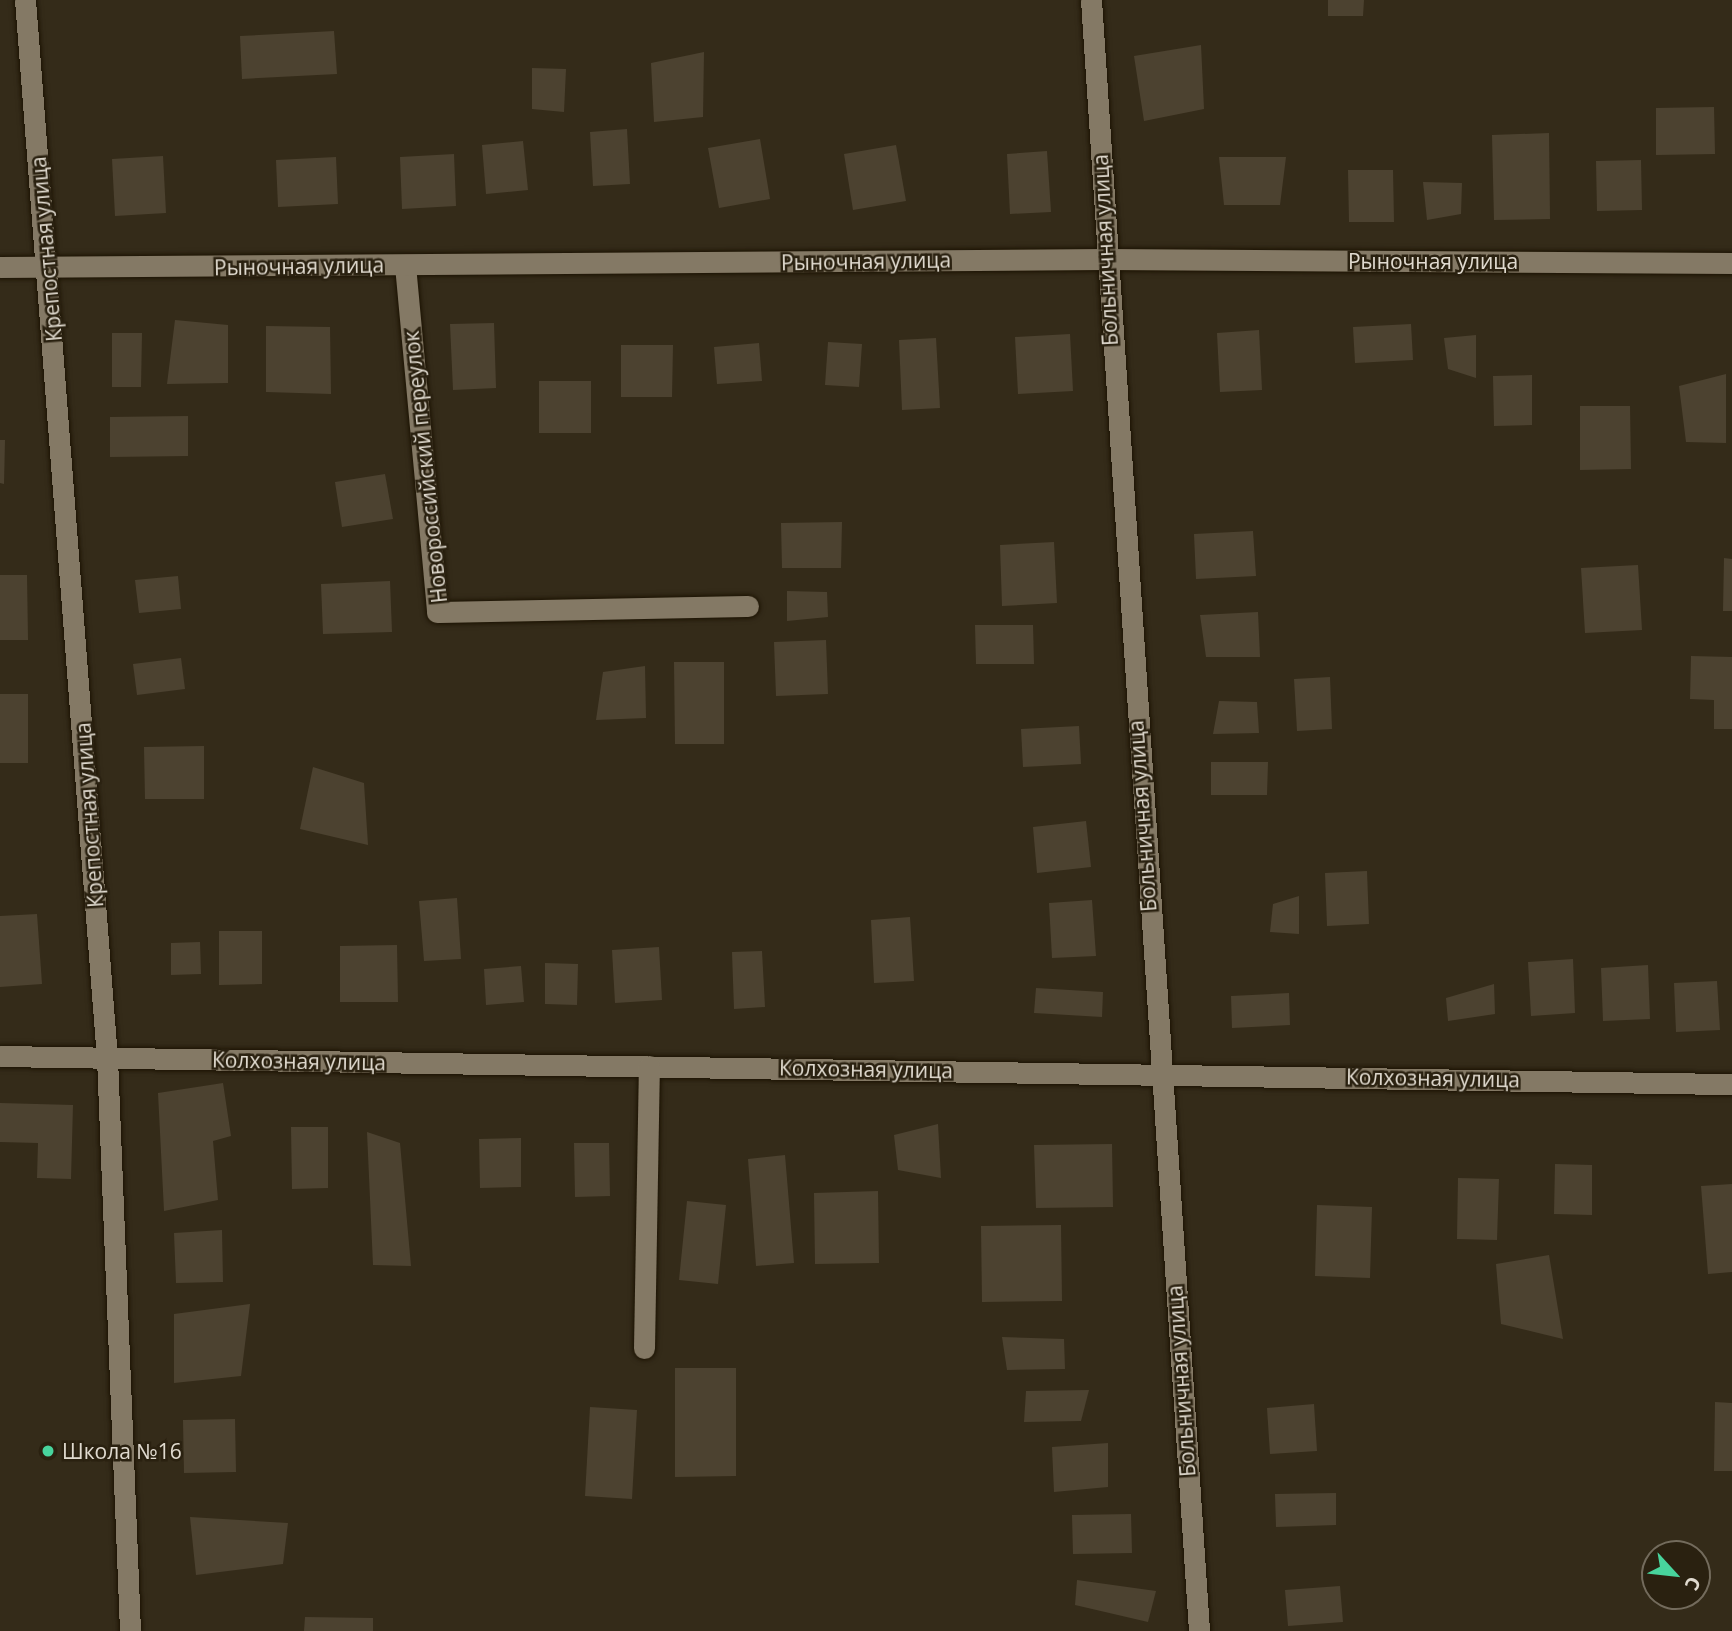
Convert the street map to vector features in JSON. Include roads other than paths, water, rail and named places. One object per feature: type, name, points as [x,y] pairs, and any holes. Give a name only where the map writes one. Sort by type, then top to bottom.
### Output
[{"type":"street","name":"Крепостная улица","points":[[25,0],[48,269],[107,1058],[130,1631]]},
{"type":"street","name":"Больничная улица","points":[[1091,0],[1105,258],[1199,1631]]},
{"type":"street","name":"Рыночная улица","points":[[0,267],[48,269],[1105,258],[1732,263]]},
{"type":"street","name":"Новороссийский переулок","points":[[405,265],[437,612],[748,606]]},
{"type":"street","name":"Колхозная улица","points":[[0,1056],[1732,1084]]},
{"type":"street","points":[[644,1348],[649,1066]]},
{"type":"place","name":"Школа №16","points":[[48,1451]]}]
